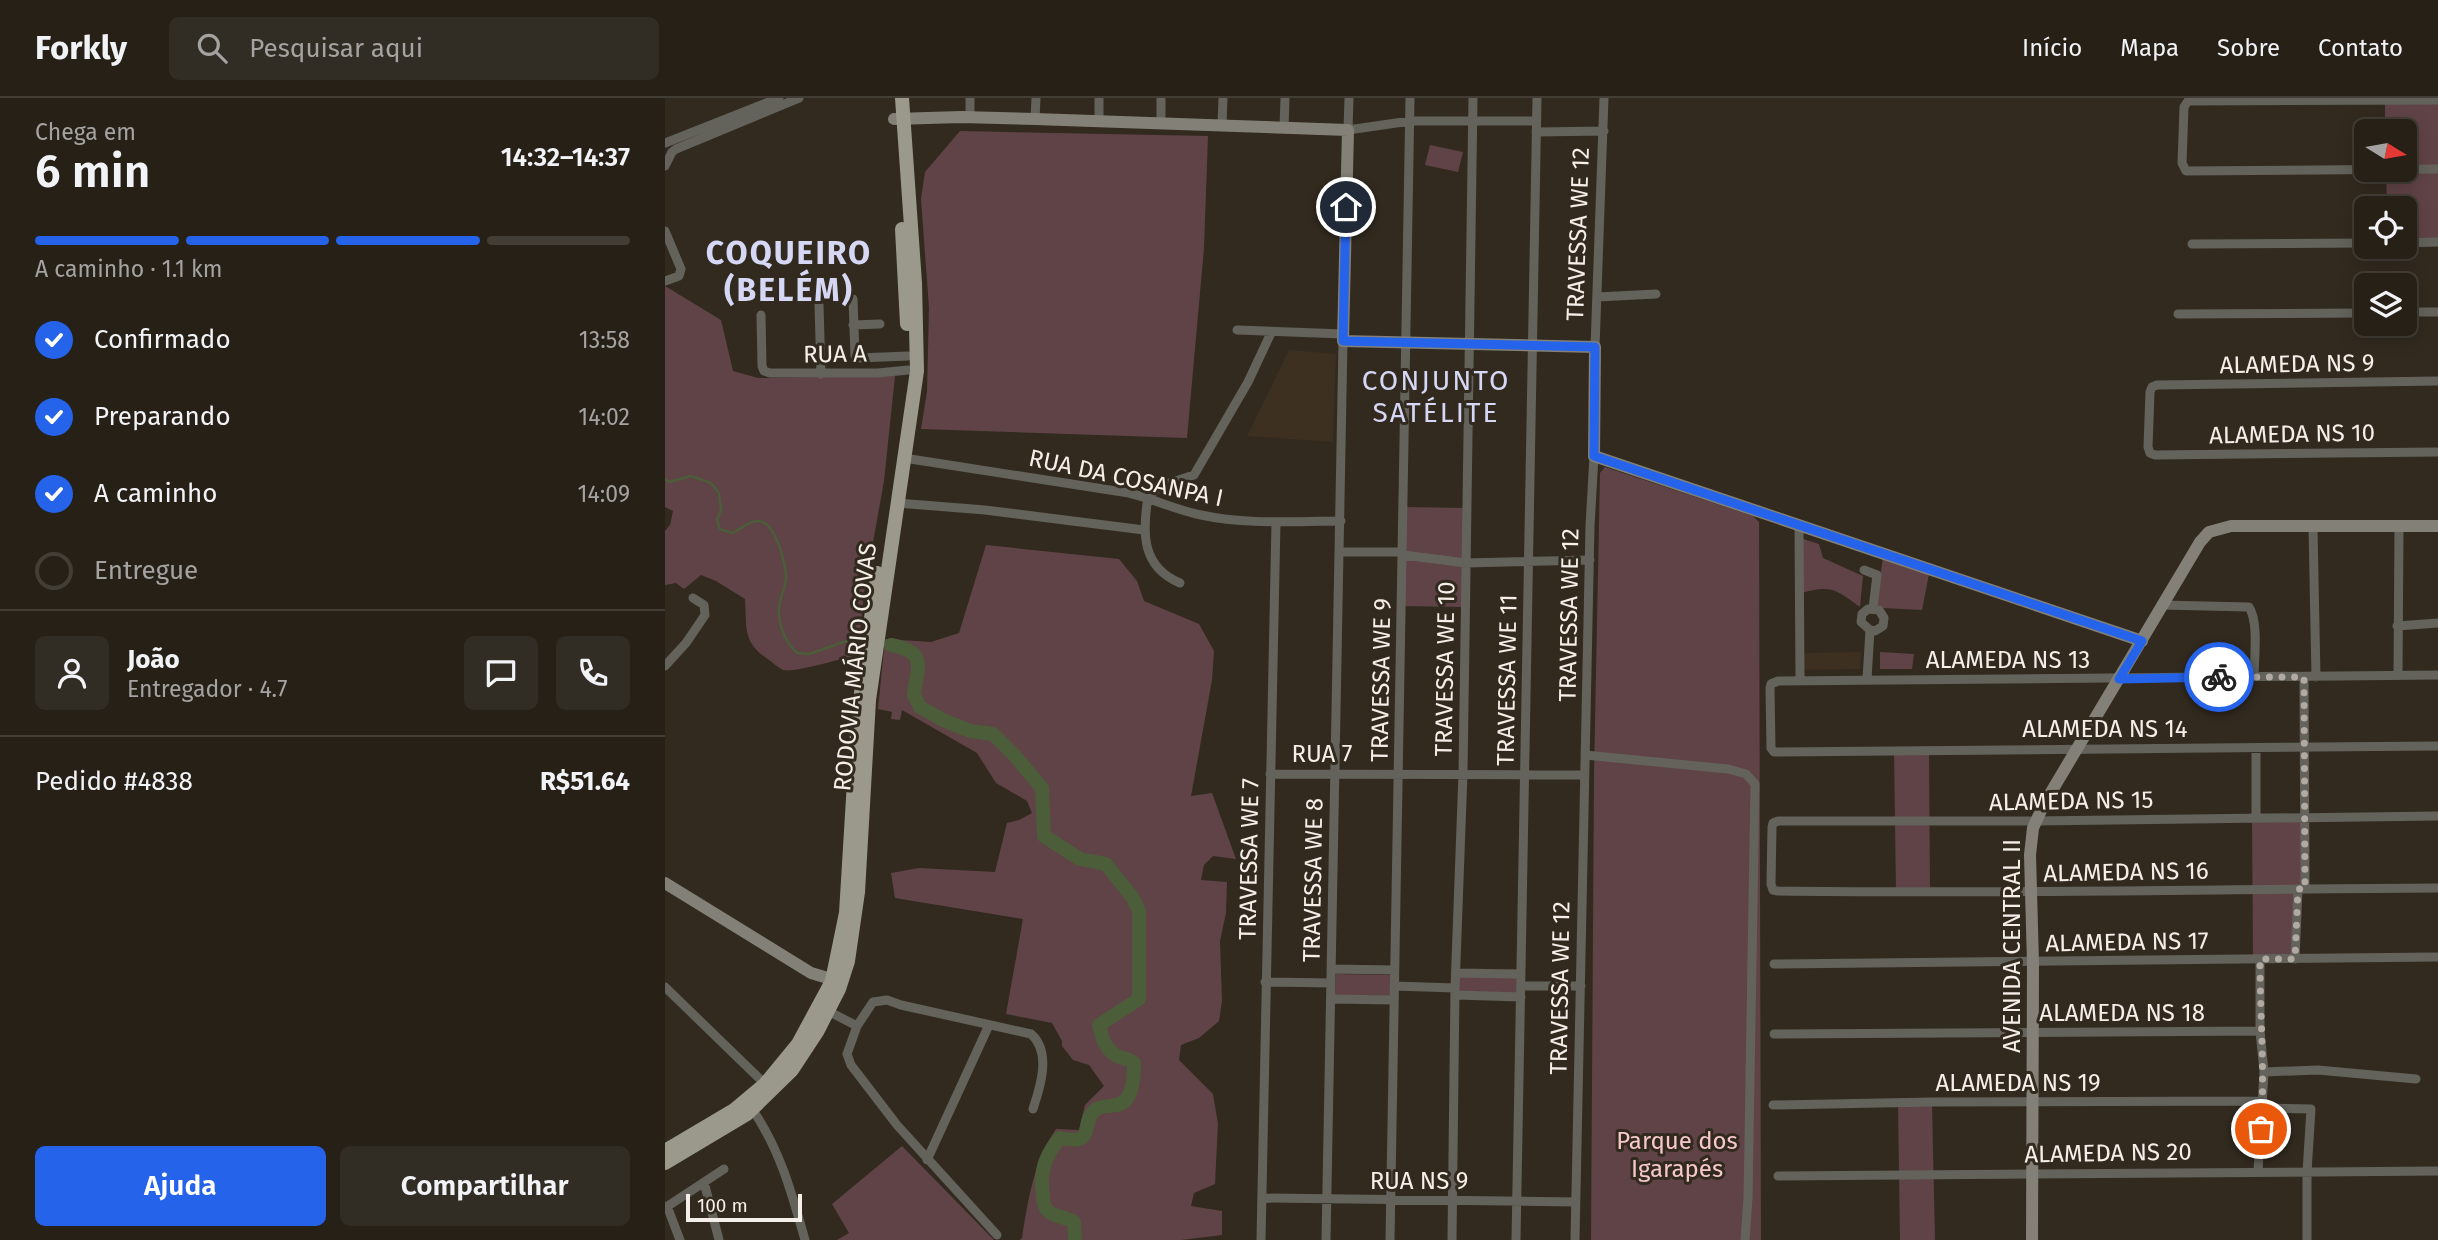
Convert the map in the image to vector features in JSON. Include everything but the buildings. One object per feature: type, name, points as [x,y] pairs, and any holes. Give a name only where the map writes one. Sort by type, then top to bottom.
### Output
[{"type":"main road","name":"RODOVIA MÁRIO COVAS","points":[[665,1151],[734,1110],[765,1084],[798,1044],[848,961],[856,911],[869,700],[917,371],[915,283],[898,119],[893,98]]},
{"type":"main road","name":"RODOVIA MÁRIO COVAS","points":[[665,1163],[752,1109],[792,1070],[828,1011],[837,982],[846,914],[861,680],[908,363],[898,119],[902,98]]},
{"type":"main road","points":[[898,119],[970,117],[1348,130],[1343,338],[1595,347]]},
{"type":"main road","name":"TRAVESSA WE 12","points":[[1594,456],[1595,347]]},
{"type":"main road","points":[[1594,456],[2142,641]]},
{"type":"main road","name":"AVENIDA CENTRAL II","points":[[2032,1240],[2031,839],[2035,821],[2161,605],[2209,532],[2225,526],[2313,528]]},
{"type":"main road","points":[[2313,528],[2438,526]]},
{"type":"main road","points":[[665,883],[811,973],[837,982]]},
{"type":"street","points":[[665,166],[668,146],[779,98]]},
{"type":"street","points":[[713,128],[800,98]]},
{"type":"street","points":[[970,98],[970,117]]},
{"type":"street","points":[[1035,119],[1036,98]]},
{"type":"street","points":[[1099,98],[1099,121]]},
{"type":"street","points":[[1161,98],[1161,123]]},
{"type":"street","points":[[1222,125],[1223,98]]},
{"type":"street","points":[[1284,128],[1285,98]]},
{"type":"street","points":[[1349,98],[1348,130],[1409,121],[1537,121]]},
{"type":"street","name":"TRAVESSA WE 9","points":[[1389,1240],[1410,98]]},
{"type":"street","name":"TRAVESSA WE 10","points":[[1452,1240],[1455,991],[1463,773],[1473,98]]},
{"type":"street","name":"TRAVESSA WE 11","points":[[1516,1240],[1537,98]]},
{"type":"street","name":"TRAVESSA WE 12","points":[[1595,347],[1604,98]]},
{"type":"street","points":[[2438,100],[2188,101],[2184,107],[2183,168],[2186,171],[2438,169]]},
{"type":"street","points":[[1536,132],[1604,131]]},
{"type":"street","points":[[665,231],[681,273],[665,281]]},
{"type":"street","points":[[2417,243],[2438,242]]},
{"type":"street","points":[[2192,244],[2354,243]]},
{"type":"street","points":[[1597,297],[1657,295]]},
{"type":"street","points":[[853,299],[855,356],[908,363]]},
{"type":"street","points":[[819,305],[821,374]]},
{"type":"street","points":[[2417,312],[2438,312]]},
{"type":"street","points":[[2178,314],[2354,313]]},
{"type":"street","name":"RUA A","points":[[761,315],[764,370],[775,374],[821,374],[908,363]]},
{"type":"street","points":[[853,325],[880,324]]},
{"type":"street","points":[[1237,330],[1343,338],[1341,521]]},
{"type":"street","points":[[1180,583],[1165,577],[1152,563],[1144,530],[1148,497],[1160,486],[1189,478],[1196,473],[1248,382],[1271,333]]},
{"type":"street","name":"ALAMEDA NS 9","points":[[2149,450],[2150,392],[2152,387],[2157,385],[2438,381]]},
{"type":"street","name":"ALAMEDA NS 10","points":[[2149,450],[2155,455],[2438,452]]},
{"type":"street","name":"TRAVESSA WE 12","points":[[1575,1202],[1594,456]]},
{"type":"street","name":"RUA DA COSANPA I","points":[[904,458],[1148,497],[1173,508],[1211,517],[1276,522],[1341,521]]},
{"type":"street","points":[[897,503],[985,510],[1144,530]]},
{"type":"street","name":"TRAVESSA WE 8","points":[[1326,1240],[1333,773],[1341,521]]},
{"type":"street","name":"TRAVESSA WE 7","points":[[1262,1198],[1276,522]]},
{"type":"street","points":[[1799,524],[1800,680]]},
{"type":"street","points":[[2398,676],[2399,527]]},
{"type":"street","points":[[2313,528],[2316,677]]},
{"type":"street","points":[[1340,552],[1402,553],[1466,564],[1590,560]]},
{"type":"street","points":[[1864,570],[1877,575],[1873,608]]},
{"type":"street","points":[[667,659],[697,629],[705,615],[703,605],[693,598]]},
{"type":"street","points":[[2161,605],[2250,608],[2254,626],[2253,677]]},
{"type":"street","points":[[1873,608],[1879,610],[1884,618],[1883,626],[1870,630],[1858,617],[1873,608]]},
{"type":"street","points":[[2397,626],[2438,623]]},
{"type":"street","points":[[1867,679],[1870,630]]},
{"type":"street","name":"ALAMEDA NS 13","points":[[1772,751],[1771,684],[1778,681],[2438,676]]},
{"type":"street","points":[[2295,959],[2306,817],[2304,677]]},
{"type":"street","name":"ALAMEDA NS 14","points":[[1772,751],[2438,746]]},
{"type":"street","points":[[2256,748],[2256,817]]},
{"type":"street","points":[[1585,755],[1728,769],[1746,774],[1755,785],[1749,1185],[1745,1240]]},
{"type":"street","name":"RUA 7","points":[[1270,774],[1584,775]]},
{"type":"street","name":"ALAMEDA NS 15","points":[[1773,890],[1772,827],[1775,821],[2438,816]]},
{"type":"street","name":"ALAMEDA NS 16","points":[[1773,890],[2032,893],[2438,888]]},
{"type":"street","name":"ALAMEDA NS 17","points":[[1774,964],[2438,957]]},
{"type":"street","points":[[2258,1171],[2264,1072],[2260,1031],[2260,959]]},
{"type":"street","points":[[1331,969],[1394,970]]},
{"type":"street","points":[[1456,973],[1521,974]]},
{"type":"street","points":[[1265,982],[1331,983]]},
{"type":"street","points":[[1394,986],[1521,997]]},
{"type":"street","points":[[1521,986],[1581,986]]},
{"type":"street","points":[[665,987],[765,1084]]},
{"type":"street","points":[[1331,999],[1394,1000]]},
{"type":"street","points":[[997,1235],[927,1160],[851,1065],[847,1054],[857,1026],[869,1006],[880,1000],[1031,1034],[1038,1042],[1043,1068],[1033,1110]]},
{"type":"street","points":[[828,1011],[857,1026]]},
{"type":"street","points":[[927,1160],[989,1025]]},
{"type":"street","name":"ALAMEDA NS 18","points":[[1775,1034],[2260,1031]]},
{"type":"street","points":[[2264,1072],[2318,1070],[2416,1079]]},
{"type":"street","name":"ALAMEDA NS 19","points":[[1773,1105],[1933,1102],[2262,1105],[2311,1109],[2307,1172]]},
{"type":"street","points":[[752,1109],[780,1158],[805,1240]]},
{"type":"street","points":[[680,1240],[666,1207],[724,1168]]},
{"type":"street","name":"ALAMEDA NS 20","points":[[1778,1176],[2438,1171]]},
{"type":"street","points":[[2307,1172],[2307,1240]]},
{"type":"street","points":[[704,1182],[719,1240]]},
{"type":"street","points":[[1261,1240],[1262,1198]]},
{"type":"street","name":"RUA NS 9","points":[[1262,1198],[1575,1202]]},
{"type":"street","points":[[1575,1202],[1575,1240]]},
{"type":"shaded area","points":[[1289,350],[1336,354],[1333,442],[1247,436]]},
{"type":"shaded area","points":[[1861,652],[1860,669],[1802,670],[1801,653]]},
{"type":"green space","points":[[2438,99],[2438,241],[2417,242],[2417,196],[2387,196],[2386,182],[2417,182],[2417,119],[2385,119],[2385,100]]},
{"type":"green space","points":[[960,131],[1208,136],[1204,248],[1187,438],[921,429],[927,392],[929,308],[921,199],[925,172]]},
{"type":"green space","points":[[1430,145],[1463,152],[1458,172],[1425,165]]},
{"type":"green space","points":[[665,286],[721,320],[733,371],[758,378],[895,376],[884,481],[864,593],[858,655],[783,670],[760,653],[750,641],[746,627],[745,599],[701,575],[684,589],[676,583],[665,585],[665,531],[670,525],[673,511],[665,507]]},
{"type":"green space","name":"Parque dos Igarapés","points":[[1605,467],[1753,516],[1759,522],[1761,1240],[1591,1240],[1594,774],[1600,473]]},
{"type":"green space","points":[[1402,507],[1465,508],[1463,607],[1400,606]]},
{"type":"green space","points":[[1803,539],[1819,544],[1823,558],[1863,576],[1860,607],[1833,590],[1820,589],[1801,593]]},
{"type":"green space","points":[[986,545],[1119,559],[1137,581],[1144,601],[1199,624],[1214,651],[1212,680],[1191,796],[1212,793],[1236,859],[1213,856],[1204,865],[1201,880],[1227,882],[1226,913],[1220,941],[1222,1001],[1219,1021],[1199,1038],[1181,1045],[1179,1060],[1213,1094],[1218,1124],[1215,1184],[1194,1193],[1191,1206],[1222,1211],[1222,1235],[1181,1240],[1020,1240],[1033,1181],[1048,1141],[1056,1129],[1079,1130],[1085,1105],[1104,1086],[1089,1065],[1073,1060],[1062,1046],[1052,1023],[1006,1014],[1023,919],[895,898],[891,873],[919,868],[995,872],[1007,823],[1032,813],[1027,801],[996,783],[977,753],[902,710],[900,720],[891,719],[892,712],[878,709],[885,639],[931,642],[959,633]]},
{"type":"green space","points":[[1883,558],[1929,574],[1922,610],[1883,608],[1876,604]]},
{"type":"green space","points":[[1880,652],[1914,654],[1912,669],[1880,669]]},
{"type":"green space","points":[[1894,750],[1929,750],[1930,891],[1896,891]]},
{"type":"green space","points":[[2305,817],[2304,888],[2295,888],[2294,958],[2253,959],[2252,818]]},
{"type":"green space","points":[[1336,974],[1391,975],[1390,996],[1335,995]]},
{"type":"green space","points":[[1459,975],[1517,977],[1516,994],[1458,992]]},
{"type":"green space","points":[[1898,1104],[1932,1104],[1935,1240],[1900,1240]]},
{"type":"green space","points":[[902,1146],[994,1240],[837,1240],[849,1233],[832,1204]]},
{"type":"waterway","points":[[665,479],[669,482],[691,476],[711,483],[719,493],[721,510],[717,520],[720,529],[732,533],[756,521],[769,527],[782,553],[786,578],[779,610],[781,626],[787,641],[797,653],[809,654],[852,639]]},
{"type":"waterway","points":[[891,645],[903,648],[916,657],[918,670],[914,695],[920,707],[970,731],[993,734],[1042,788],[1044,836],[1080,859],[1106,864],[1133,898],[1139,911],[1139,999],[1099,1025],[1107,1047],[1117,1056],[1134,1063],[1129,1095],[1122,1103],[1095,1110],[1090,1116],[1084,1136],[1072,1140],[1060,1138],[1050,1151],[1043,1172],[1042,1187],[1046,1208],[1053,1215],[1074,1222],[1075,1240]]},
{"type":"way so far","points":[[2219,677],[2304,677],[2305,889],[2298,889],[2295,959],[2260,959],[2260,1031],[2264,1072],[2261,1129]]},
{"type":"district","name":"COQUEIRO (BELÉM)","points":[[789,272]]},
{"type":"district","name":"CONJUNTO SATÉLITE","points":[[1436,396]]},
{"type":"route","points":[[1346,207],[1343,341],[1595,347],[1594,456],[2142,641],[2119,679],[2219,677]]}]
